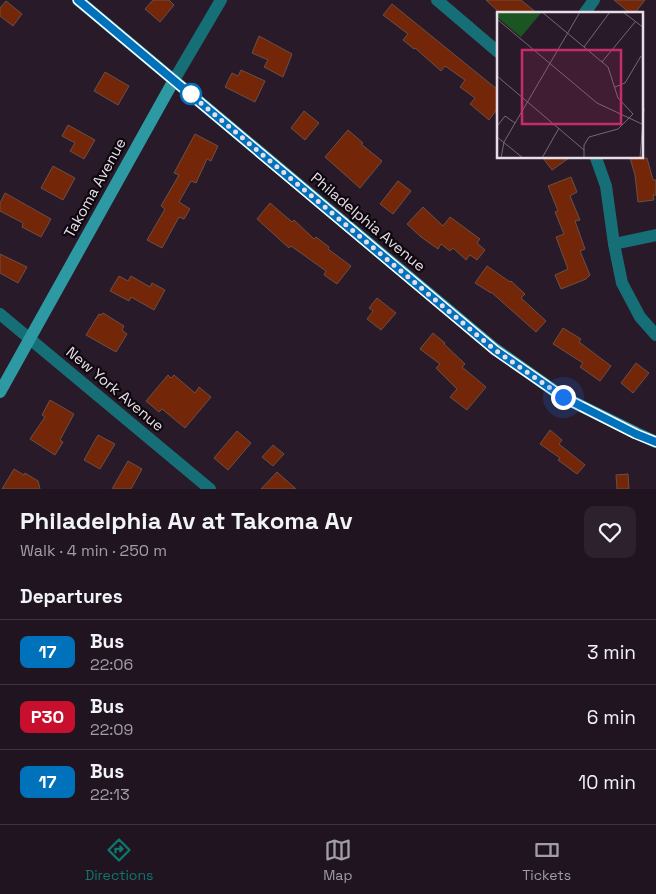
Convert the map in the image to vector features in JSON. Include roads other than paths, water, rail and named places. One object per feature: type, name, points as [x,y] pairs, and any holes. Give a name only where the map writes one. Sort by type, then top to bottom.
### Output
[{"type":"main road","name":"Philadelphia Avenue","points":[[78,0],[495,350],[563,397],[636,434],[656,442]]},
{"type":"main road","name":"Takoma Avenue","points":[[0,392],[174,80]]},
{"type":"street","name":"Takoma Avenue","points":[[174,80],[221,0]]},
{"type":"street","points":[[437,0],[497,51]]},
{"type":"street","points":[[585,12],[594,0]]},
{"type":"street","points":[[596,159],[606,186],[614,244],[622,283],[640,317],[656,335]]},
{"type":"street","points":[[614,244],[656,235]]},
{"type":"street","name":"New York Avenue","points":[[0,314],[210,489]]}]
